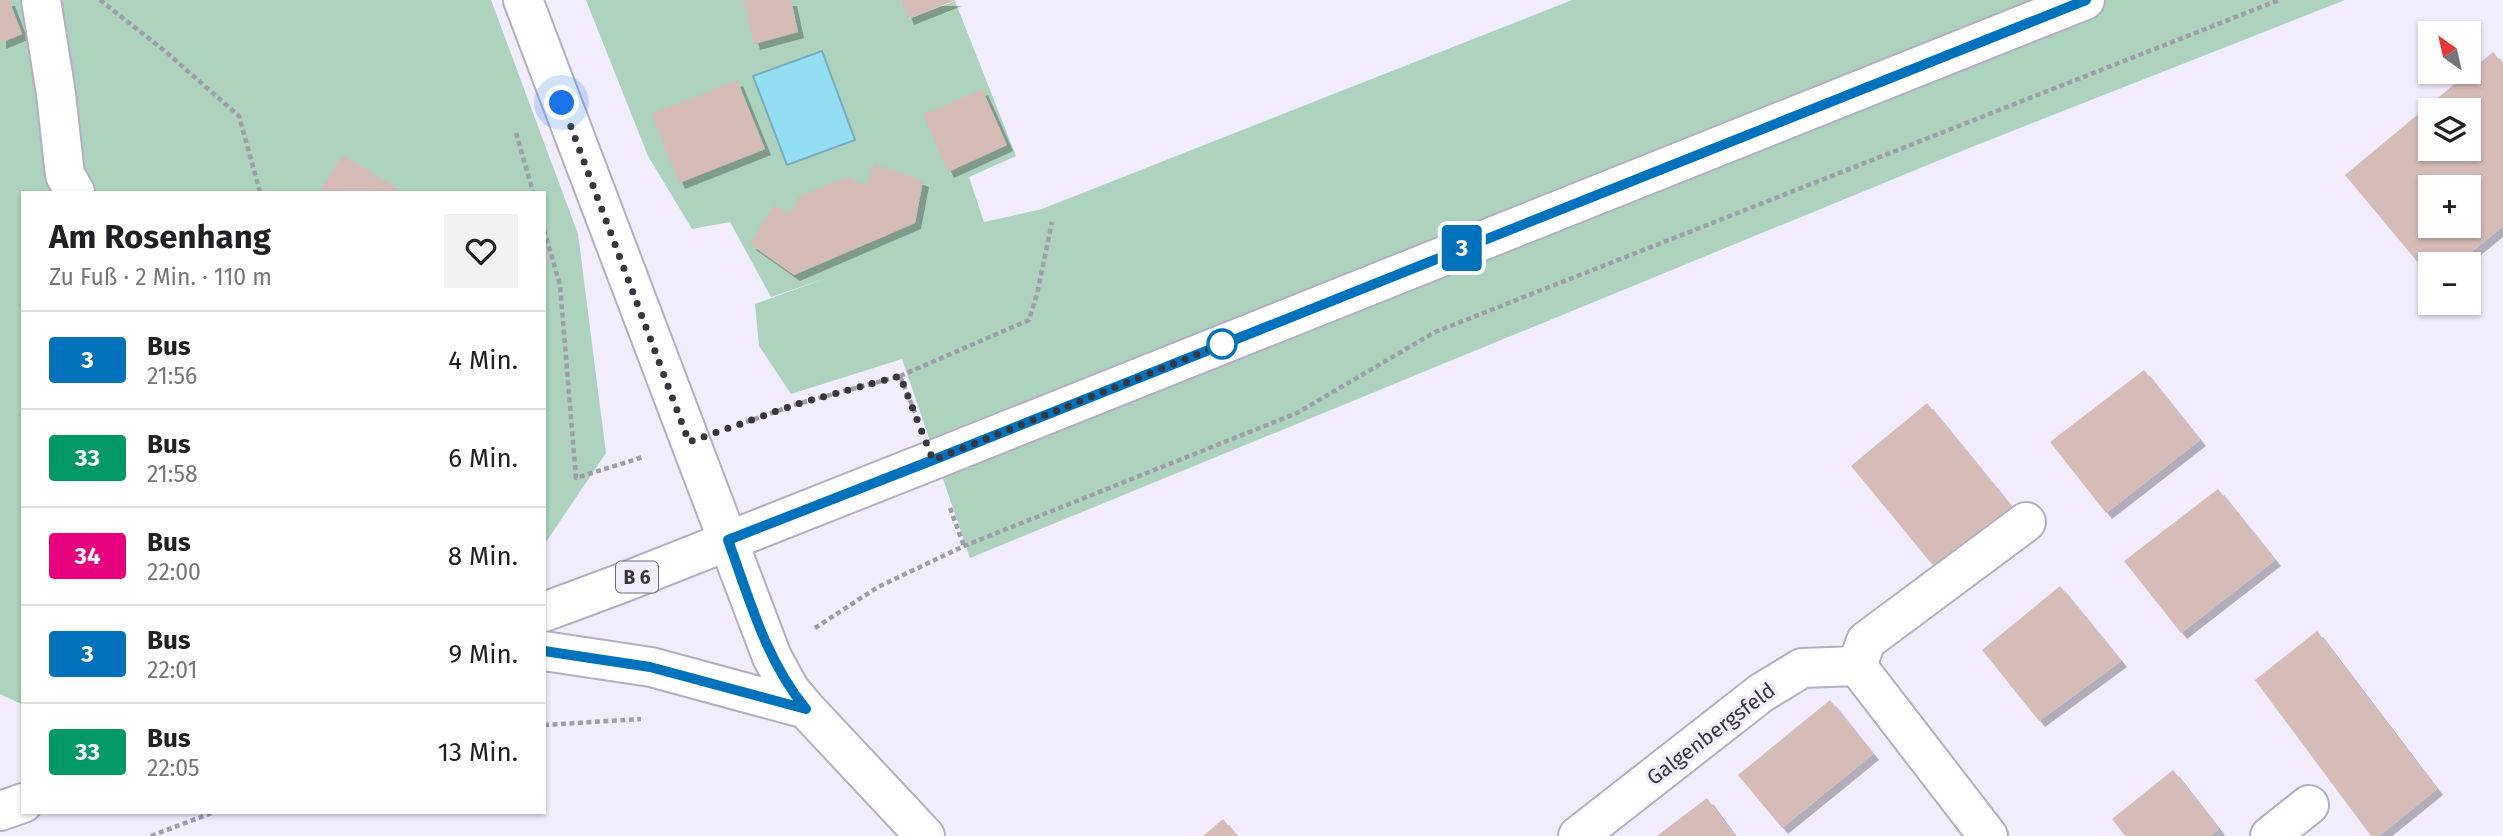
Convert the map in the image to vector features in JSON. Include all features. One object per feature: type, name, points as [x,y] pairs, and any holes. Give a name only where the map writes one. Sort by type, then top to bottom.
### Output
[{"type":"street","points":[[41,0],[65,175],[74,191]]},
{"type":"street","points":[[523,0],[772,657],[790,690],[806,709],[925,836]]},
{"type":"street","name":"B 6","points":[[546,610],[933,460],[2085,0]]},
{"type":"street","points":[[1988,836],[1857,666],[1866,641],[2026,522]]},
{"type":"street","points":[[546,651],[650,667],[806,709]]},
{"type":"street","name":"Galgenbergsfeld","points":[[1578,836],[1760,693],[1802,668],[1857,666]]},
{"type":"street","points":[[0,811],[21,804]]},
{"type":"street","points":[[2270,836],[2309,805]]},
{"type":"path","points":[[100,0],[166,52],[239,116],[260,191]]},
{"type":"path","points":[[772,657],[878,587],[964,546],[1297,414],[1435,332],[2279,0]]},
{"type":"path","points":[[546,236],[561,285],[576,478],[797,404],[900,376],[1029,320],[1052,222]]},
{"type":"path","points":[[900,376],[964,546]]},
{"type":"path","points":[[546,725],[653,719],[720,685]]},
{"type":"path","points":[[151,836],[209,814]]},
{"type":"green space","points":[[0,0],[491,0],[578,234],[606,453],[546,542],[546,191],[21,191],[21,704],[0,694]]},
{"type":"green space","points":[[586,0],[901,0],[909,19],[955,1],[1016,156],[969,177],[984,222],[1042,209],[1572,0],[2345,0],[1969,148],[970,558],[902,359],[791,394],[759,346],[755,304],[827,278],[771,297],[730,222],[692,229],[648,156]]},
{"type":"water","points":[[822,51],[855,140],[787,165],[753,76]]},
{"type":"building","points":[[0,0],[9,0],[22,34],[0,43]]},
{"type":"building","points":[[743,0],[791,0],[798,32],[754,44]]},
{"type":"building","points":[[901,0],[956,0],[908,19]]},
{"type":"building","points":[[2493,52],[2503,64],[2503,226],[2472,252],[2418,252],[2418,262],[2345,175],[2418,114],[2418,161],[2481,161],[2481,98],[2438,98],[2454,84],[2482,84],[2482,61]]},
{"type":"building","points":[[737,80],[765,149],[679,183],[651,114]]},
{"type":"building","points":[[982,89],[1007,145],[948,172],[923,115]]},
{"type":"building","points":[[343,155],[401,191],[320,191]]},
{"type":"building","points":[[875,164],[923,181],[915,223],[794,275],[750,244],[774,205],[790,214],[799,196],[848,177],[865,186]]},
{"type":"building","points":[[2144,370],[2200,440],[2106,513],[2050,442]]},
{"type":"building","points":[[1927,403],[2016,512],[1940,574],[1851,466]]},
{"type":"building","points":[[2218,489],[2275,560],[2181,633],[2124,561]]},
{"type":"building","points":[[2060,586],[2121,661],[2039,721],[1982,650]]},
{"type":"building","points":[[2317,631],[2437,789],[2379,836],[2371,836],[2255,680]]},
{"type":"building","points":[[1830,700],[1873,754],[1782,828],[1738,775]]},
{"type":"building","points":[[2173,770],[2219,829],[2210,836],[2125,836],[2112,819]]},
{"type":"building","points":[[1707,798],[1735,836],[1657,836]]},
{"type":"building","points":[[1223,819],[1237,836],[1203,836]]},
{"type":"bus line","name":"3","points":[[546,651],[650,667],[806,709],[790,690],[772,657],[728,540],[2086,0]]},
{"type":"route","points":[[562,103],[689,442],[797,404],[900,376],[933,460],[1228,342],[1222,344]]}]
